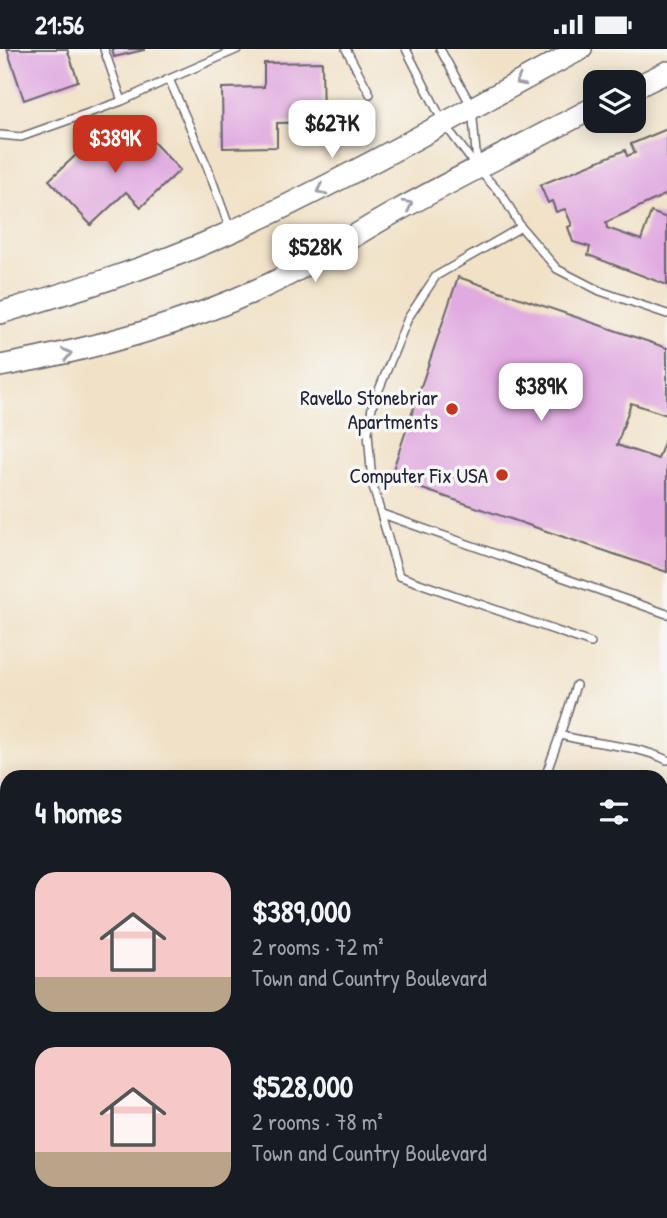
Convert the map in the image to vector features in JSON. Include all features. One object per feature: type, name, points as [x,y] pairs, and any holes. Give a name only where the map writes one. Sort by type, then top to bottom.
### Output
[{"type":"main road","points":[[0,313],[88,287],[231,232],[327,187],[581,49]]},
{"type":"main road","points":[[646,82],[667,72]]},
{"type":"main road","points":[[0,366],[65,355],[145,333],[259,289],[477,168],[583,113]]},
{"type":"lane","points":[[104,49],[122,101]]},
{"type":"lane","points":[[0,135],[21,137],[122,101],[238,49]]},
{"type":"lane","points":[[346,49],[370,94]]},
{"type":"lane","points":[[406,49],[443,122],[557,269],[600,291],[667,314]]},
{"type":"lane","points":[[440,49],[472,107],[477,168]]},
{"type":"lane","points":[[169,79],[231,232]]},
{"type":"lane","points":[[521,226],[436,276],[408,318],[372,407],[369,432],[372,483],[399,576],[591,643]]},
{"type":"lane","points":[[382,514],[667,614]]},
{"type":"lane","points":[[548,770],[576,685]]},
{"type":"lane","points":[[560,735],[582,741],[624,746],[667,760]]},
{"type":"building","points":[[7,49],[67,49],[78,81],[24,100]]},
{"type":"building","points":[[112,49],[144,49],[144,50],[114,57]]},
{"type":"building","points":[[322,62],[323,122],[277,123],[277,147],[223,148],[222,88],[264,87],[264,63]]},
{"type":"building","points":[[138,126],[180,170],[141,207],[126,192],[91,225],[49,180],[88,144],[103,159]]},
{"type":"building","points":[[667,129],[667,194],[606,222],[607,228],[641,240],[651,212],[667,218],[667,285],[588,255],[590,247],[573,242],[568,227],[572,225],[565,209],[556,212],[552,201],[548,203],[540,185],[625,150],[627,156],[635,153],[631,144]]},
{"type":"building","name":"Ravello Stonebriar Apartments","points":[[458,277],[667,348],[667,415],[631,403],[617,445],[658,459],[667,434],[667,572],[390,478]]},
{"type":"place","name":"Ravello Stonebriar Apartments","points":[[452,409]]},
{"type":"place","name":"Computer Fix USA","points":[[502,475]]}]
